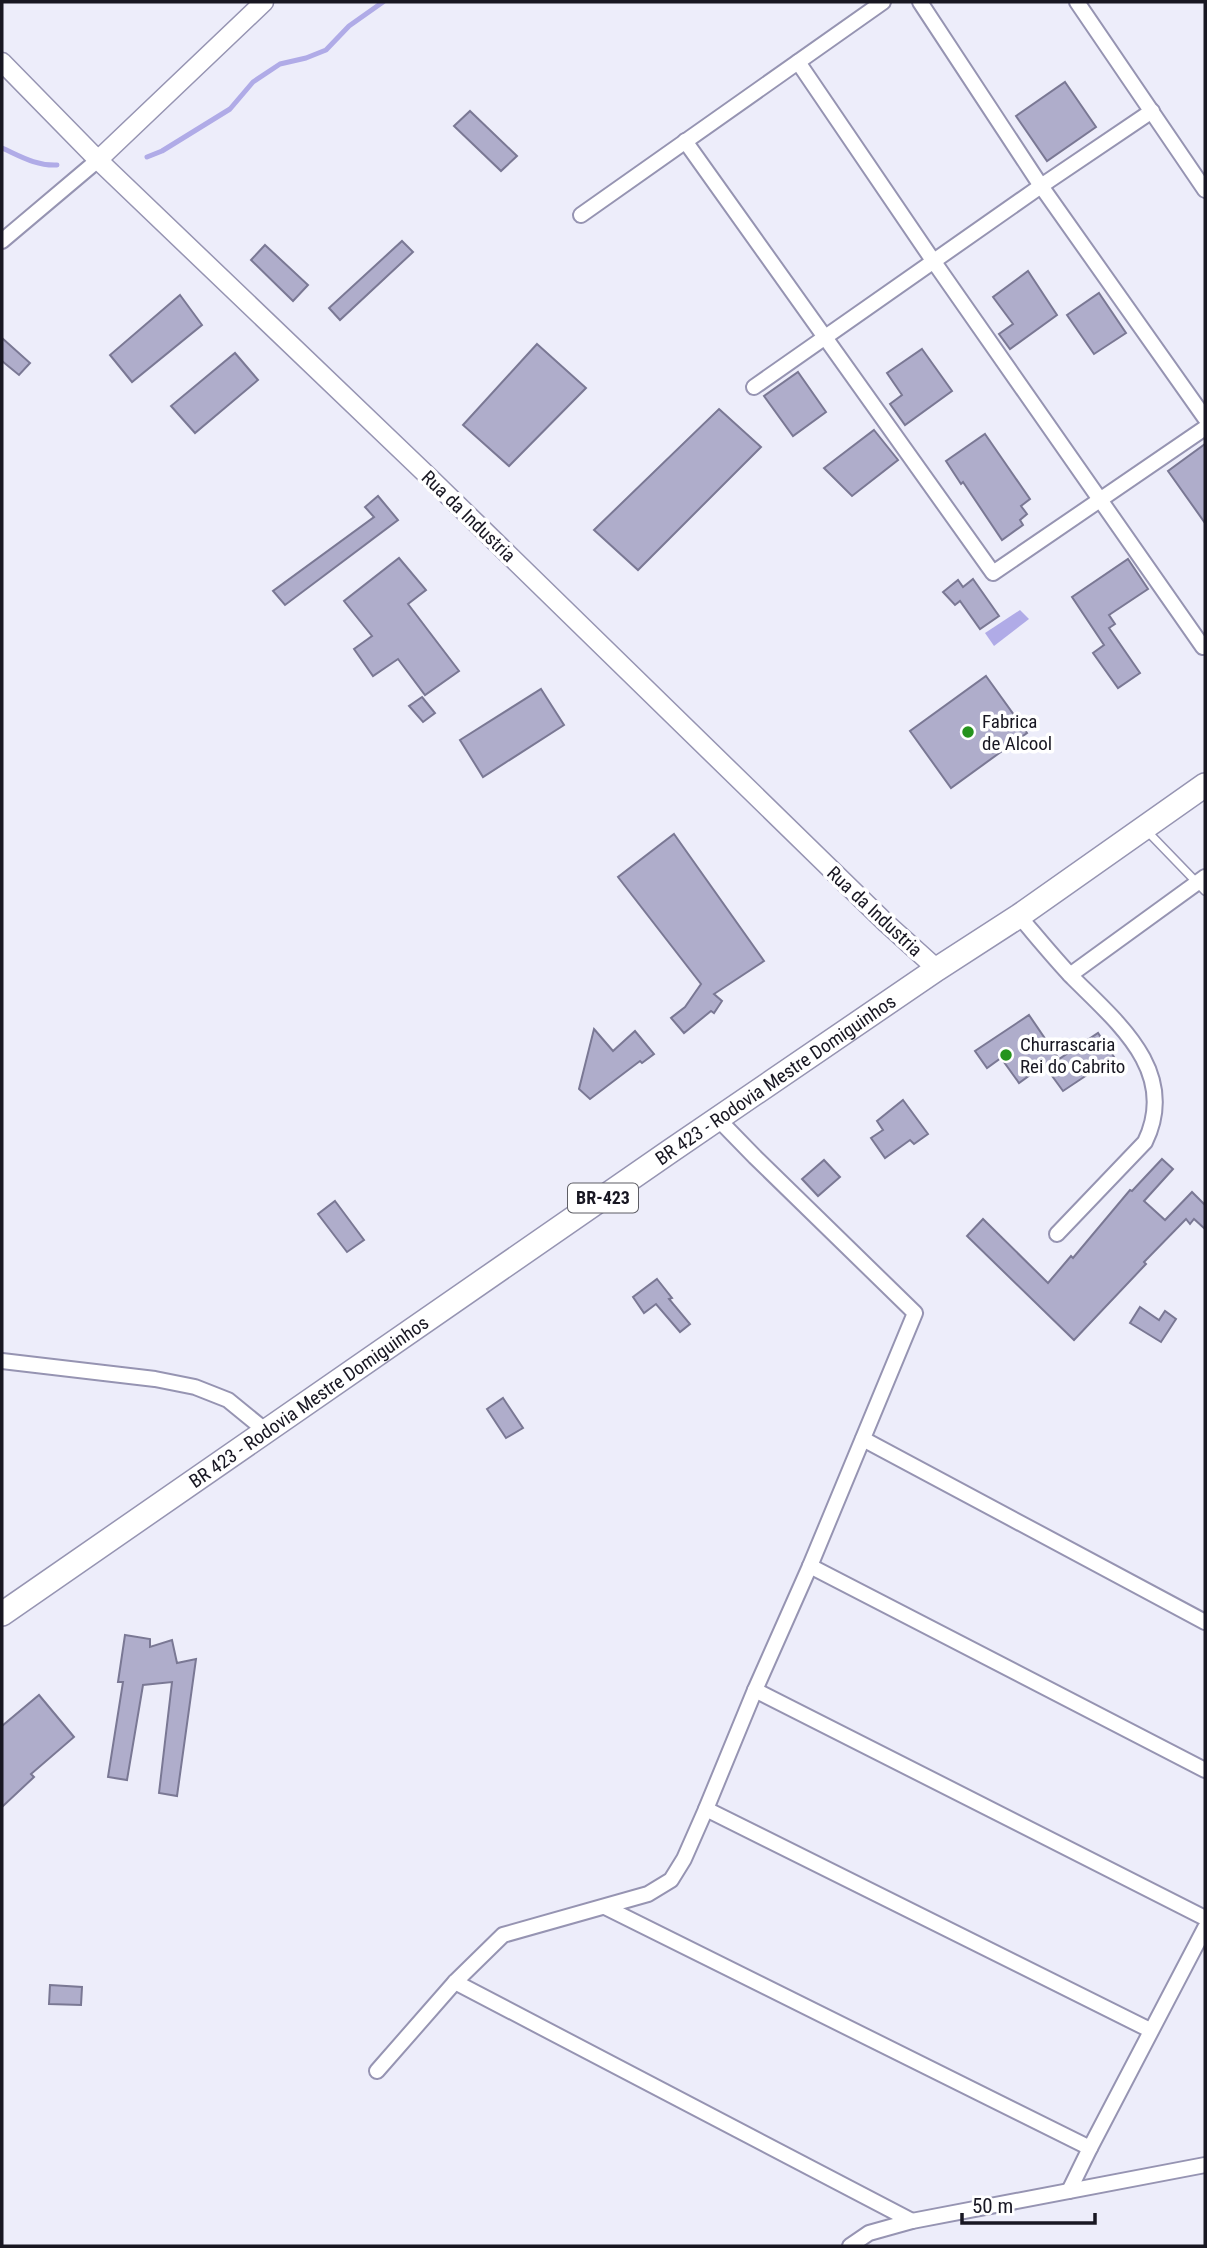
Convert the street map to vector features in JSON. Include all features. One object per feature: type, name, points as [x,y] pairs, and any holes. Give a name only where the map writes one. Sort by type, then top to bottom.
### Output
[{"type":"main road","name":"BR 423 - Rodovia Mestre Domiguinhos","points":[[2,1614],[718,1119],[1019,916],[1205,785]]},
{"type":"street","points":[[2,241],[98,160],[264,2]]},
{"type":"street","points":[[581,215],[883,2]]},
{"type":"street","points":[[920,2],[1041,186],[1205,418]]},
{"type":"street","points":[[1077,2],[1205,191]]},
{"type":"street","name":"Rua da Industria","points":[[2,62],[98,160],[438,485],[937,970]]},
{"type":"street","points":[[798,62],[1100,501],[1203,648],[1205,646]]},
{"type":"street","points":[[754,387],[1152,111]]},
{"type":"street","points":[[685,141],[993,573],[1205,428]]},
{"type":"street","points":[[1070,975],[1202,884]]},
{"type":"street","points":[[1019,916],[1070,975],[1121,1024],[1143,1056],[1155,1094],[1153,1125],[1145,1142],[1057,1234]]},
{"type":"street","points":[[377,2071],[456,1982],[503,1935],[648,1895],[671,1880],[684,1859],[706,1809],[915,1313],[718,1119]]},
{"type":"street","points":[[2,1361],[155,1379],[195,1387],[228,1399],[266,1431]]},
{"type":"street","points":[[863,1438],[1205,1622]]},
{"type":"street","points":[[810,1566],[1205,1770]]},
{"type":"street","points":[[755,1690],[1205,1918]]},
{"type":"street","points":[[706,1809],[1150,2030]]},
{"type":"street","points":[[605,1907],[1090,2148]]},
{"type":"street","points":[[1069,2191],[1205,1928]]},
{"type":"street","points":[[456,1982],[912,2221]]},
{"type":"street","points":[[850,2246],[869,2233],[912,2221],[1205,2165]]},
{"type":"lane","points":[[1144,828],[1202,884]]},
{"type":"shaded area","points":[[1020,610],[1029,619],[994,646],[985,633]]},
{"type":"building","points":[[1065,82],[1096,127],[1047,161],[1016,116]]},
{"type":"building","points":[[470,111],[517,156],[501,171],[454,126]]},
{"type":"building","points":[[402,241],[413,252],[340,320],[329,308]]},
{"type":"building","points":[[265,245],[308,285],[293,301],[251,260]]},
{"type":"building","points":[[1028,271],[1057,315],[1010,349],[999,334],[1013,324],[993,297]]},
{"type":"building","points":[[1099,293],[1126,333],[1094,354],[1067,315]]},
{"type":"building","points":[[180,295],[202,325],[132,382],[110,355]]},
{"type":"building","points":[[2,338],[30,363],[19,375],[2,361]]},
{"type":"building","points":[[537,344],[586,388],[509,466],[463,425]]},
{"type":"building","points":[[922,349],[952,391],[905,425],[890,404],[902,395],[887,373]]},
{"type":"building","points":[[235,353],[258,380],[195,433],[171,406]]},
{"type":"building","points":[[798,372],[826,412],[793,436],[764,396]]},
{"type":"building","points":[[719,409],[761,447],[638,570],[594,530]]},
{"type":"building","points":[[874,430],[898,460],[852,496],[824,468]]},
{"type":"building","points":[[985,434],[1030,499],[1021,506],[1027,514],[1020,520],[1023,525],[1002,540],[946,461]]},
{"type":"building","points":[[1205,444],[1205,523],[1168,471]]},
{"type":"building","points":[[378,496],[398,520],[285,605],[273,591],[374,517],[365,507]]},
{"type":"building","points":[[399,558],[426,590],[408,604],[459,671],[425,695],[398,659],[373,676],[354,649],[372,636],[344,601]]},
{"type":"building","points":[[1128,559],[1148,589],[1109,615],[1115,624],[1109,628],[1140,673],[1118,688],[1093,653],[1104,645],[1072,597]]},
{"type":"building","points":[[973,579],[999,616],[980,629],[960,601],[955,605],[943,592],[958,580],[963,587]]},
{"type":"building","name":"Fabrica de Alcool","points":[[986,676],[1027,733],[951,788],[910,731]]},
{"type":"building","points":[[541,689],[564,725],[483,777],[460,740]]},
{"type":"building","points":[[422,697],[435,713],[423,722],[409,706]]},
{"type":"building","points":[[674,834],[764,961],[714,994],[722,1001],[714,1013],[711,1011],[684,1033],[671,1018],[685,1007],[701,984],[618,877]]},
{"type":"building","points":[[1029,1015],[1059,1059],[1098,1033],[1114,1057],[1063,1091],[1044,1065],[1019,1083],[1001,1058],[987,1068],[975,1051]]},
{"type":"building","points":[[594,1029],[613,1051],[635,1031],[654,1054],[642,1063],[640,1061],[590,1099],[579,1089]]},
{"type":"building","points":[[903,1100],[928,1134],[914,1144],[910,1140],[885,1158],[871,1138],[883,1130],[877,1121]]},
{"type":"building","points":[[1162,1159],[1173,1169],[1144,1201],[1165,1220],[1192,1192],[1205,1205],[1205,1229],[1194,1219],[1190,1224],[1186,1219],[1074,1340],[967,1236],[983,1219],[1048,1283],[1071,1256],[1073,1258],[1130,1190],[1132,1191]]},
{"type":"building","points":[[824,1160],[840,1177],[818,1196],[802,1179]]},
{"type":"building","points":[[335,1201],[364,1240],[347,1252],[318,1214]]},
{"type":"building","points":[[657,1279],[672,1298],[669,1299],[690,1324],[680,1332],[656,1304],[644,1313],[633,1297]]},
{"type":"building","points":[[1140,1307],[1159,1320],[1165,1311],[1176,1319],[1161,1342],[1130,1323]]},
{"type":"building","points":[[503,1398],[523,1428],[506,1438],[487,1409]]},
{"type":"building","points":[[125,1635],[150,1639],[150,1647],[172,1640],[177,1663],[196,1659],[177,1796],[159,1793],[172,1682],[143,1685],[127,1780],[108,1777],[123,1682],[118,1682]]},
{"type":"building","points":[[39,1695],[74,1737],[31,1774],[34,1777],[2,1807],[2,1726]]},
{"type":"building","points":[[50,1985],[82,1987],[81,2005],[49,2004]]},
{"type":"waterway","points":[[147,157],[162,151],[230,109],[253,82],[280,64],[326,50],[349,26],[383,2]]},
{"type":"waterway","points":[[2,148],[35,162],[57,165]]},
{"type":"place","name":"Fabrica de Alcool","points":[[968,732]]},
{"type":"place","name":"Churrascaria Rei do Cabrito","points":[[1006,1055]]}]
